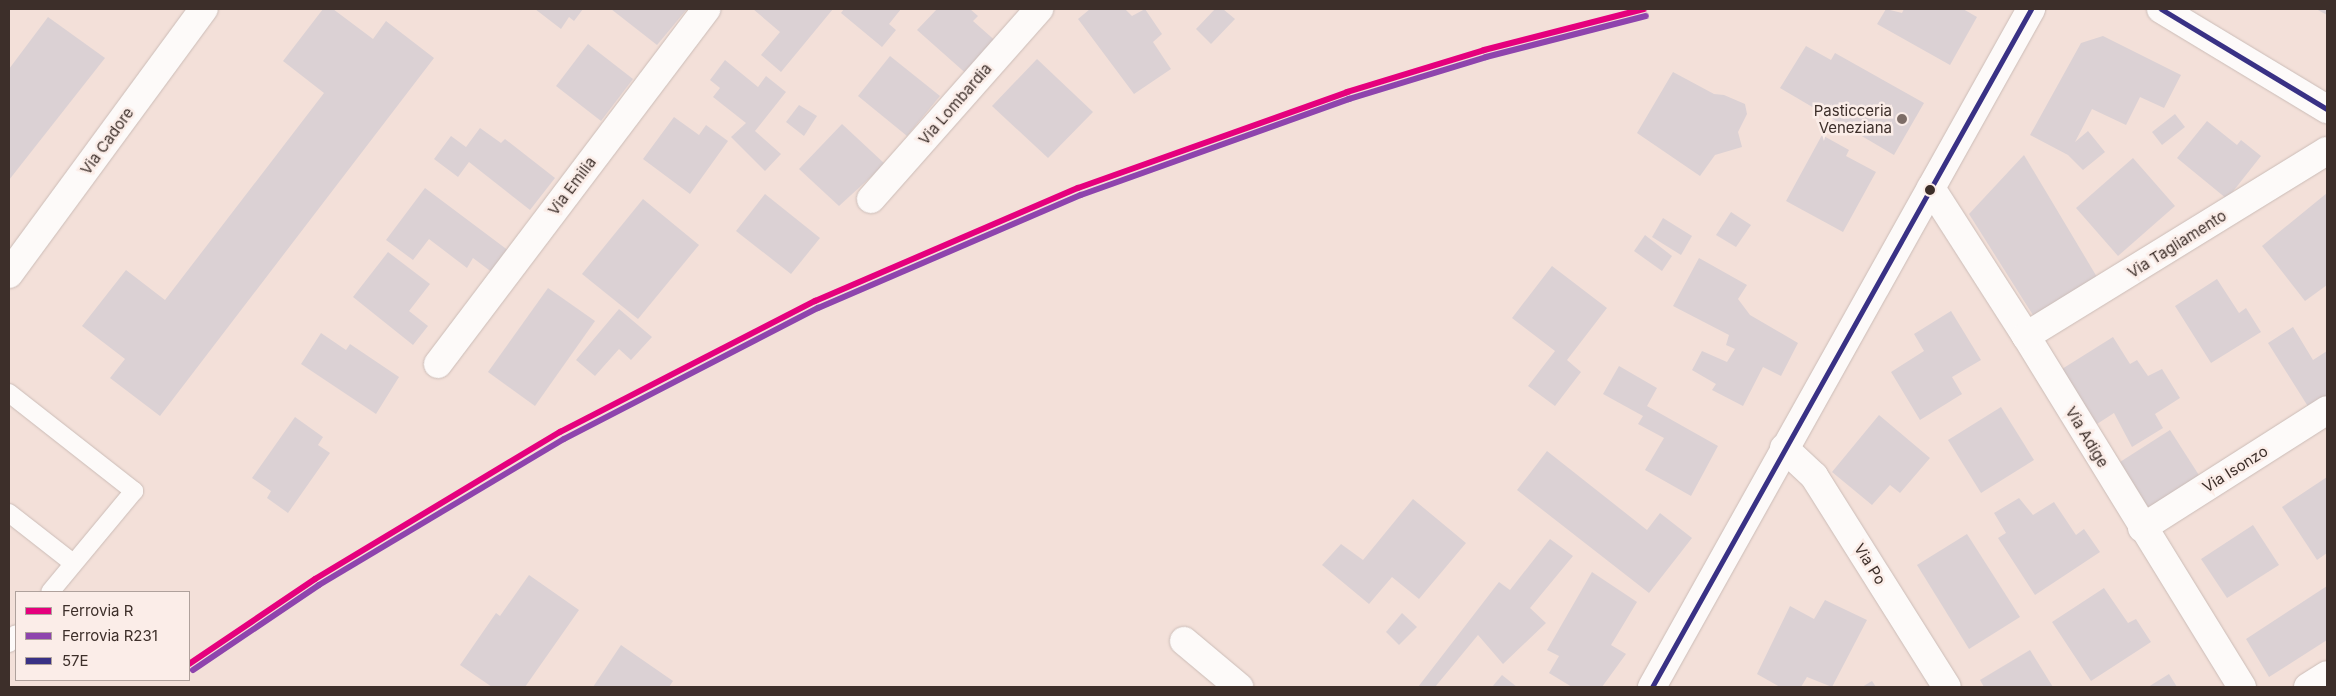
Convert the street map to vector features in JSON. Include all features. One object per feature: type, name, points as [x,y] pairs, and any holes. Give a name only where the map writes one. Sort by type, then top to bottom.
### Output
[{"type":"street","name":"Via Cadore","points":[[9,274],[204,9]]},
{"type":"street","name":"Via Emilia","points":[[438,364],[706,9]]},
{"type":"street","name":"Via Lombardia","points":[[871,199],[1039,9]]},
{"type":"street","points":[[1652,687],[2031,9]]},
{"type":"street","points":[[2161,9],[2327,109]]},
{"type":"street","name":"Via Tagliamento","points":[[2026,336],[2327,151]]},
{"type":"street","name":"Via Adige","points":[[1931,188],[2026,336],[2142,528],[2242,687]]},
{"type":"street","name":"Via Isonzo","points":[[2142,528],[2327,410]]},
{"type":"street","name":"Via Po","points":[[1784,448],[1814,476],[1947,687]]},
{"type":"street","points":[[1184,641],[1239,687]]},
{"type":"street","points":[[2308,687],[2327,674]]},
{"type":"lane","points":[[9,393],[134,491],[51,591]]},
{"type":"lane","points":[[9,513],[73,563]]},
{"type":"building","points":[[323,9],[333,9],[373,39],[386,21],[434,58],[160,416],[110,378],[125,359],[82,326],[126,270],[165,300],[324,93],[283,61]]},
{"type":"building","points":[[535,9],[583,9],[574,21],[569,17],[561,29]]},
{"type":"building","points":[[611,9],[687,9],[657,45]]},
{"type":"building","points":[[753,9],[833,9],[781,72],[761,55],[780,32]]},
{"type":"building","points":[[844,9],[901,9],[889,24],[896,30],[882,47],[841,13]]},
{"type":"building","points":[[937,9],[970,9],[978,16],[973,21],[999,44],[970,77],[917,30]]},
{"type":"building","points":[[1090,9],[1125,9],[1132,16],[1145,9],[1162,34],[1153,42],[1171,69],[1134,94],[1078,19]]},
{"type":"building","points":[[1215,9],[1223,9],[1235,19],[1211,44],[1196,29]]},
{"type":"building","points":[[1886,9],[1902,13],[1904,9],[1963,9],[1977,17],[1950,65],[1877,24]]},
{"type":"building","points":[[2316,9],[2327,9],[2327,15]]},
{"type":"building","points":[[48,17],[105,58],[9,180],[9,69]]},
{"type":"building","points":[[2103,36],[2181,75],[2164,108],[2140,97],[2126,125],[2092,109],[2075,142],[2088,131],[2105,152],[2083,170],[2068,155],[2030,135],[2081,43]]},
{"type":"building","points":[[588,44],[633,79],[601,121],[556,86]]},
{"type":"building","points":[[1806,46],[1831,60],[1835,53],[1924,103],[1894,155],[1780,88]]},
{"type":"building","points":[[890,56],[940,96],[907,136],[858,96]]},
{"type":"building","points":[[1037,59],[1093,112],[1048,158],[992,106]]},
{"type":"building","points":[[725,60],[758,87],[766,76],[786,92],[755,131],[781,154],[765,171],[731,137],[746,123],[713,97],[720,88],[710,80]]},
{"type":"building","points":[[1673,72],[1714,94],[1724,95],[1745,104],[1747,114],[1738,132],[1742,147],[1715,155],[1700,176],[1637,133]]},
{"type":"building","points":[[799,105],[817,116],[804,136],[786,122]]},
{"type":"building","points":[[2175,114],[2185,127],[2162,145],[2152,132]]},
{"type":"building","points":[[674,117],[699,135],[706,125],[728,141],[690,194],[643,159]]},
{"type":"building","points":[[2207,121],[2237,145],[2241,140],[2261,156],[2227,199],[2177,158]]},
{"type":"building","points":[[842,124],[885,164],[839,206],[799,169]]},
{"type":"building","points":[[480,128],[501,143],[505,139],[555,178],[530,210],[469,162],[458,177],[434,159],[451,136],[466,147]]},
{"type":"building","points":[[1822,135],[1849,150],[1846,156],[1876,172],[1843,232],[1786,201]]},
{"type":"building","points":[[2024,155],[2100,282],[2036,320],[1969,214]]},
{"type":"building","points":[[2133,158],[2175,206],[2118,256],[2076,208]]},
{"type":"building","points":[[425,188],[509,251],[493,273],[473,258],[467,268],[429,239],[413,260],[386,240]]},
{"type":"building","points":[[2327,193],[2327,285],[2305,301],[2262,246]]},
{"type":"building","points":[[765,194],[820,238],[791,274],[736,231]]},
{"type":"building","points":[[643,199],[699,245],[638,319],[582,274]]},
{"type":"building","points":[[1731,212],[1751,225],[1736,247],[1716,235]]},
{"type":"building","points":[[1663,218],[1692,236],[1681,255],[1652,237]]},
{"type":"building","points":[[1645,235],[1672,256],[1662,271],[1634,251]]},
{"type":"building","points":[[388,252],[430,284],[409,311],[428,326],[413,345],[353,297]]},
{"type":"building","points":[[1699,258],[1747,285],[1738,299],[1750,315],[1798,343],[1781,376],[1763,367],[1743,406],[1712,390],[1716,384],[1692,370],[1702,351],[1727,362],[1735,349],[1726,345],[1729,335],[1673,306]]},
{"type":"building","points":[[1552,266],[1607,308],[1567,360],[1581,372],[1555,406],[1528,386],[1555,351],[1512,318]]},
{"type":"building","points":[[2217,279],[2239,313],[2246,308],[2261,332],[2211,363],[2175,306]]},
{"type":"building","points":[[548,288],[595,321],[535,406],[488,372]]},
{"type":"building","points":[[619,309],[652,337],[631,360],[619,349],[595,376],[576,360]]},
{"type":"building","points":[[1951,311],[1981,360],[1952,377],[1962,394],[1920,420],[1891,372],[1924,351],[1914,334]]},
{"type":"building","points":[[2293,327],[2313,360],[2327,351],[2327,408],[2314,416],[2268,343]]},
{"type":"building","points":[[321,333],[346,350],[350,344],[399,377],[376,414],[301,364]]},
{"type":"building","points":[[2113,337],[2130,364],[2137,360],[2148,376],[2162,369],[2180,398],[2155,414],[2163,428],[2132,447],[2114,413],[2097,424],[2062,369]]},
{"type":"building","points":[[1619,366],[1657,388],[1647,406],[1718,446],[1691,496],[1645,470],[1664,438],[1638,424],[1643,416],[1603,394]]},
{"type":"building","points":[[2001,407],[2034,460],[1981,493],[1948,440]]},
{"type":"building","points":[[1879,415],[1930,458],[1900,493],[1890,485],[1872,505],[1832,472]]},
{"type":"building","points":[[295,417],[323,437],[318,445],[330,453],[288,513],[267,498],[271,491],[252,478]]},
{"type":"building","points":[[2170,430],[2204,483],[2153,515],[2120,462]]},
{"type":"building","points":[[1547,451],[1647,530],[1660,513],[1692,538],[1649,593],[1517,490]]},
{"type":"building","points":[[2327,477],[2327,553],[2317,560],[2282,507]]},
{"type":"building","points":[[2019,498],[2033,515],[2054,502],[2076,535],[2084,529],[2100,552],[2035,595],[1998,538],[2006,533],[1994,513]]},
{"type":"building","points":[[1413,499],[1466,543],[1419,599],[1392,577],[1369,604],[1322,565],[1341,544],[1363,560]]},
{"type":"building","points":[[2253,525],[2279,565],[2227,598],[2201,559]]},
{"type":"building","points":[[1967,534],[2020,617],[1969,649],[1917,565]]},
{"type":"building","points":[[1550,539],[1573,556],[1530,608],[1546,623],[1503,664],[1478,635],[1435,687],[1418,687],[1499,582],[1510,590]]},
{"type":"building","points":[[1592,572],[1637,602],[1611,645],[1626,654],[1602,687],[1572,687],[1549,673],[1559,656],[1547,650]]},
{"type":"building","points":[[529,575],[579,610],[525,687],[492,687],[460,665],[496,613],[500,616]]},
{"type":"building","points":[[2327,586],[2327,640],[2269,677],[2246,639]]},
{"type":"building","points":[[2104,588],[2128,623],[2136,619],[2151,642],[2091,681],[2052,622]]},
{"type":"building","points":[[1825,600],[1867,620],[1832,687],[1807,677],[1801,687],[1780,687],[1757,674],[1790,606],[1814,619]]},
{"type":"building","points":[[1402,613],[1417,627],[1399,645],[1386,632]]},
{"type":"building","points":[[621,645],[673,681],[669,687],[593,687]]},
{"type":"building","points":[[2030,650],[2053,687],[1984,687],[1980,680]]},
{"type":"building","points":[[2169,674],[2177,687],[2148,687]]},
{"type":"building","points":[[1502,675],[1517,687],[1492,687]]},
{"type":"building","points":[[1872,681],[1876,687],[1862,687]]},
{"type":"rail line","name":"R","points":[[190,663],[315,579],[560,432],[815,301],[1078,188],[1347,92],[1484,50],[1644,9]]},
{"type":"rail line","name":"R231","points":[[193,670],[319,585],[564,439],[818,308],[1081,195],[1349,99],[1486,57],[1646,16]]},
{"type":"transit line","name":"57E","points":[[1652,687],[2031,9]]},
{"type":"transit line","name":"57E","points":[[2161,9],[2327,109]]},
{"type":"place","name":"Pasticceria Veneziana","points":[[1902,119]]}]
